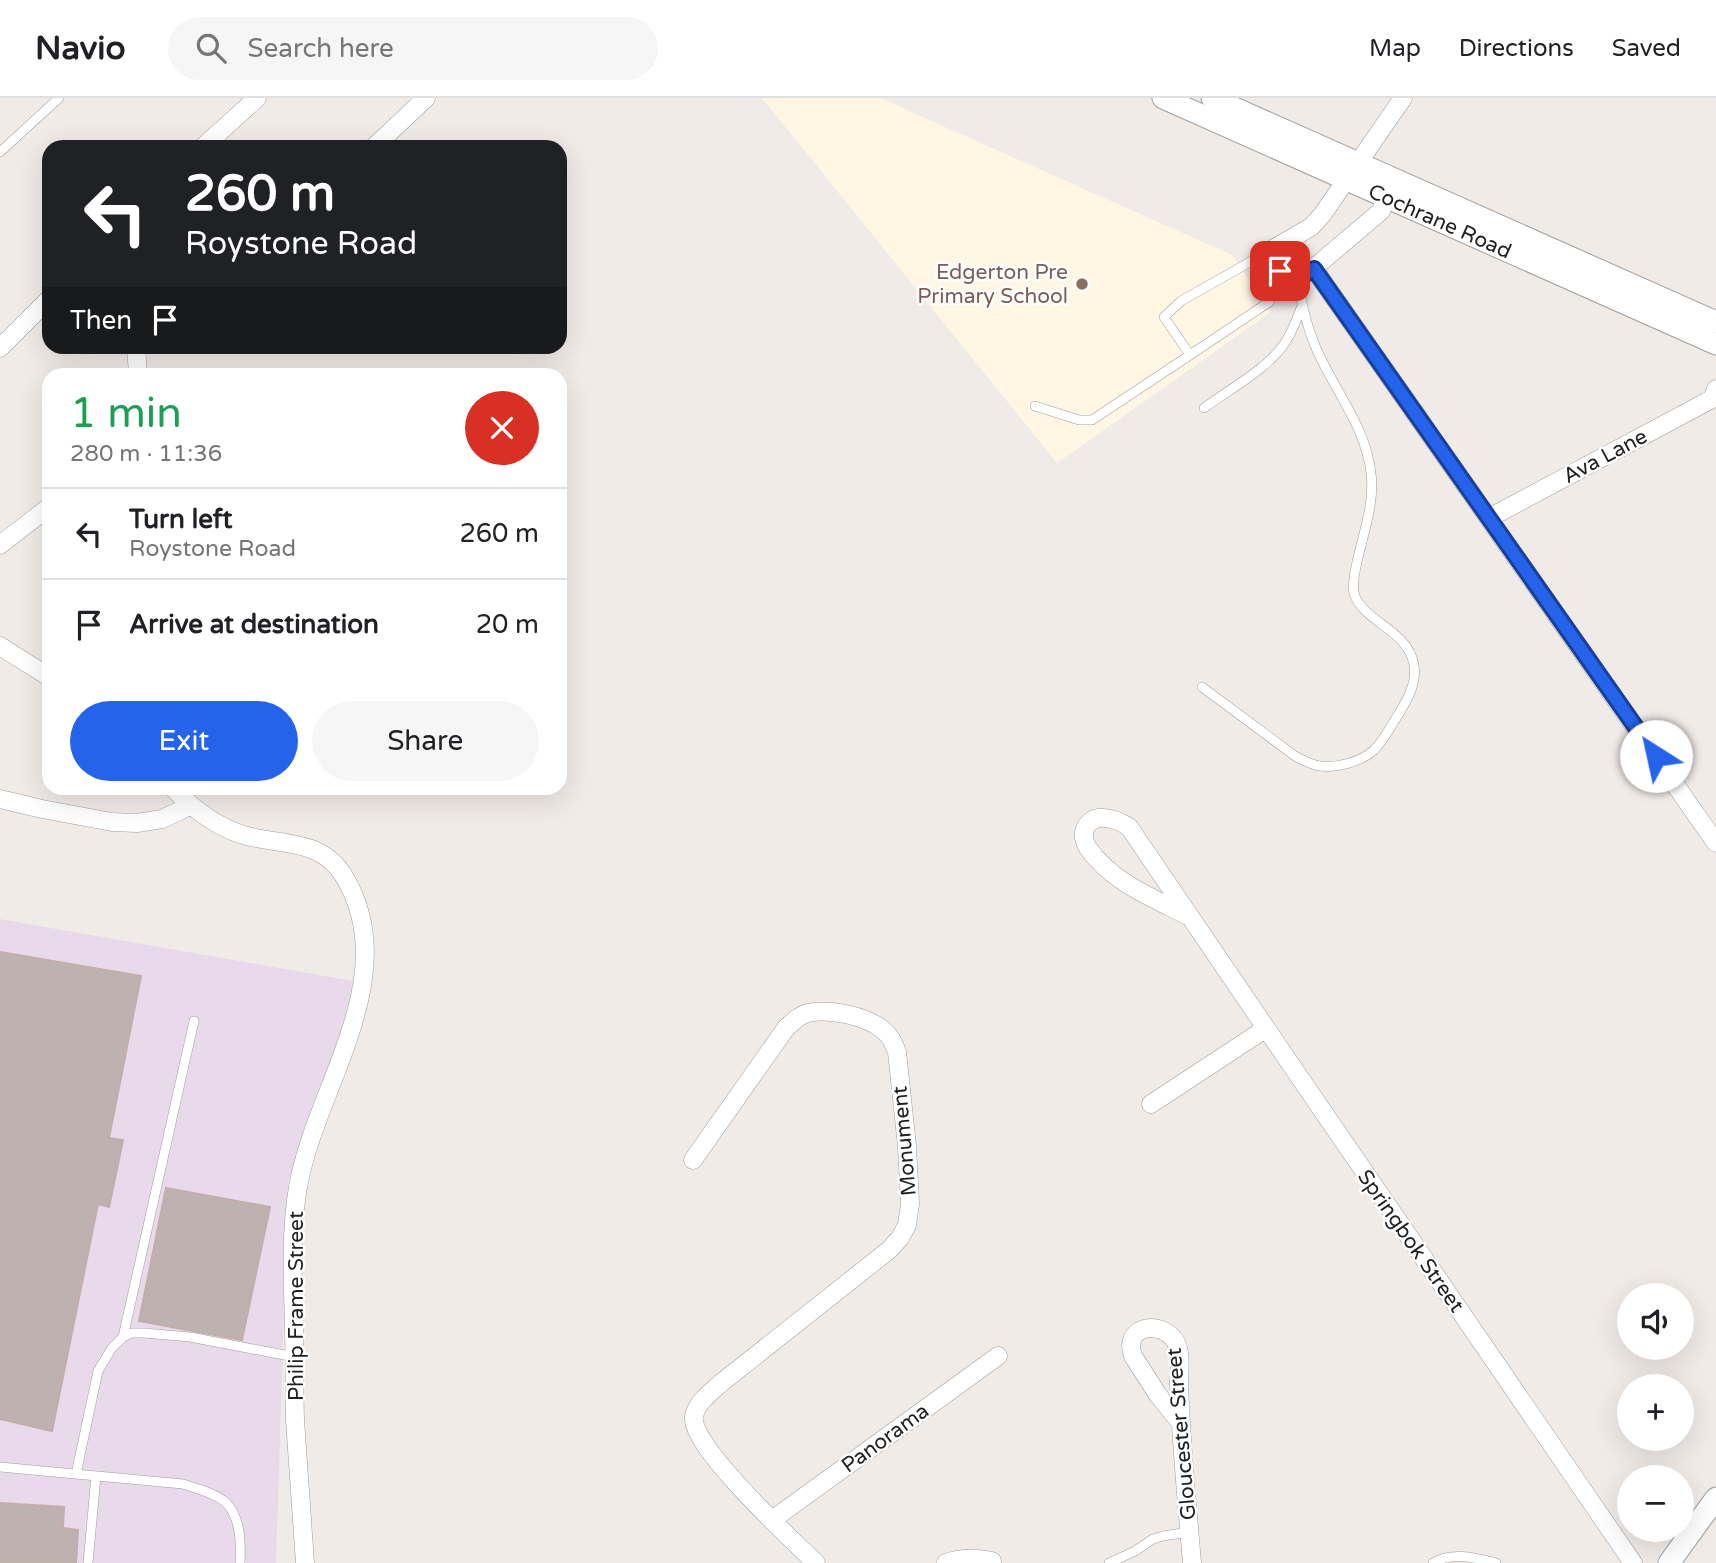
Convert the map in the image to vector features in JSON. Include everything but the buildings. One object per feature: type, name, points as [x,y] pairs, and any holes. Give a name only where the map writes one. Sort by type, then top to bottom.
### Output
[{"type":"street","points":[[211,140],[257,98]]},
{"type":"street","points":[[381,140],[426,98]]},
{"type":"street","name":"Cochrane Road","points":[[1163,98],[1352,172],[1716,322]]},
{"type":"street","name":"Cochrane Road","points":[[1212,98],[1352,172]]},
{"type":"street","points":[[1384,186],[1381,211],[1314,269],[1291,275],[1264,254],[1311,227],[1322,215],[1403,98]]},
{"type":"street","name":"Cochrane Road","points":[[1384,186],[1716,344]]},
{"type":"street","points":[[1314,269],[1716,843]]},
{"type":"street","points":[[0,348],[42,306]]},
{"type":"street","name":"Ava Lane","points":[[1489,518],[1715,398]]},
{"type":"street","points":[[0,545],[42,512]]},
{"type":"street","points":[[0,646],[42,673]]},
{"type":"street","points":[[180,795],[190,806]]},
{"type":"street","points":[[190,806],[191,795]]},
{"type":"street","points":[[0,799],[65,814],[112,822],[137,823],[162,819],[190,806]]},
{"type":"street","name":"Philip Frame Street","points":[[190,806],[208,819],[246,836],[311,848],[330,859],[345,876],[355,897],[366,945],[362,986],[354,1022],[304,1160],[298,1188],[293,1242],[295,1419],[306,1563]]},
{"type":"street","name":"Springbok Street","points":[[1190,917],[1134,888],[1105,867],[1087,846],[1083,836],[1089,823],[1094,818],[1115,819],[1129,827],[1633,1563]]},
{"type":"street","name":"Monument","points":[[693,1160],[786,1028],[797,1018],[807,1013],[842,1013],[883,1029],[892,1040],[897,1052],[907,1146],[910,1204],[907,1225],[889,1250],[708,1394],[694,1416],[695,1427],[704,1444],[772,1520]]},
{"type":"street","points":[[1151,1104],[1265,1029]]},
{"type":"street","name":"Gloucester Street","points":[[1180,1422],[1158,1395],[1130,1349],[1135,1334],[1143,1329],[1164,1331],[1177,1342],[1180,1422],[1192,1563]]},
{"type":"street","name":"Panorama","points":[[772,1520],[998,1356]]},
{"type":"street","points":[[1669,1563],[1716,1498]]},
{"type":"street","points":[[772,1520],[816,1563]]},
{"type":"street","points":[[946,1563],[961,1558],[992,1561]]},
{"type":"lane","points":[[0,152],[59,98]]},
{"type":"lane","points":[[1190,355],[1164,317],[1181,300],[1264,254]]},
{"type":"lane","points":[[1202,687],[1295,756],[1320,766],[1344,764],[1373,751],[1409,696],[1413,681],[1413,664],[1406,645],[1358,601],[1354,593],[1353,585],[1367,517],[1371,475],[1362,437],[1316,348],[1291,275]]},
{"type":"lane","points":[[1035,406],[1079,420],[1092,419],[1269,302],[1291,275]]},
{"type":"lane","points":[[1204,408],[1274,356],[1286,341],[1302,305]]},
{"type":"lane","points":[[122,1337],[194,1021]]},
{"type":"lane","points":[[76,1474],[98,1371],[122,1337],[132,1333],[144,1333],[190,1337],[295,1357]]},
{"type":"lane","points":[[0,1467],[183,1484],[211,1494],[225,1502],[236,1518],[241,1546],[240,1563]]},
{"type":"lane","points":[[89,1563],[96,1476]]},
{"type":"lane","points":[[1109,1563],[1153,1539],[1189,1532]]},
{"type":"lane","points":[[1433,1563],[1440,1558],[1453,1556],[1496,1563]]},
{"type":"shaded area","name":"Edgerton Pre Primary School","points":[[762,98],[880,98],[1232,255],[1271,312],[1057,463]]},
{"type":"shaded area","points":[[0,919],[359,982],[288,1182],[276,1563],[0,1563]]},
{"type":"place","name":"Edgerton Pre Primary School","points":[[1082,284]]},
{"type":"route","points":[[1280,271],[1297,276],[1314,269],[1656,756]]}]
